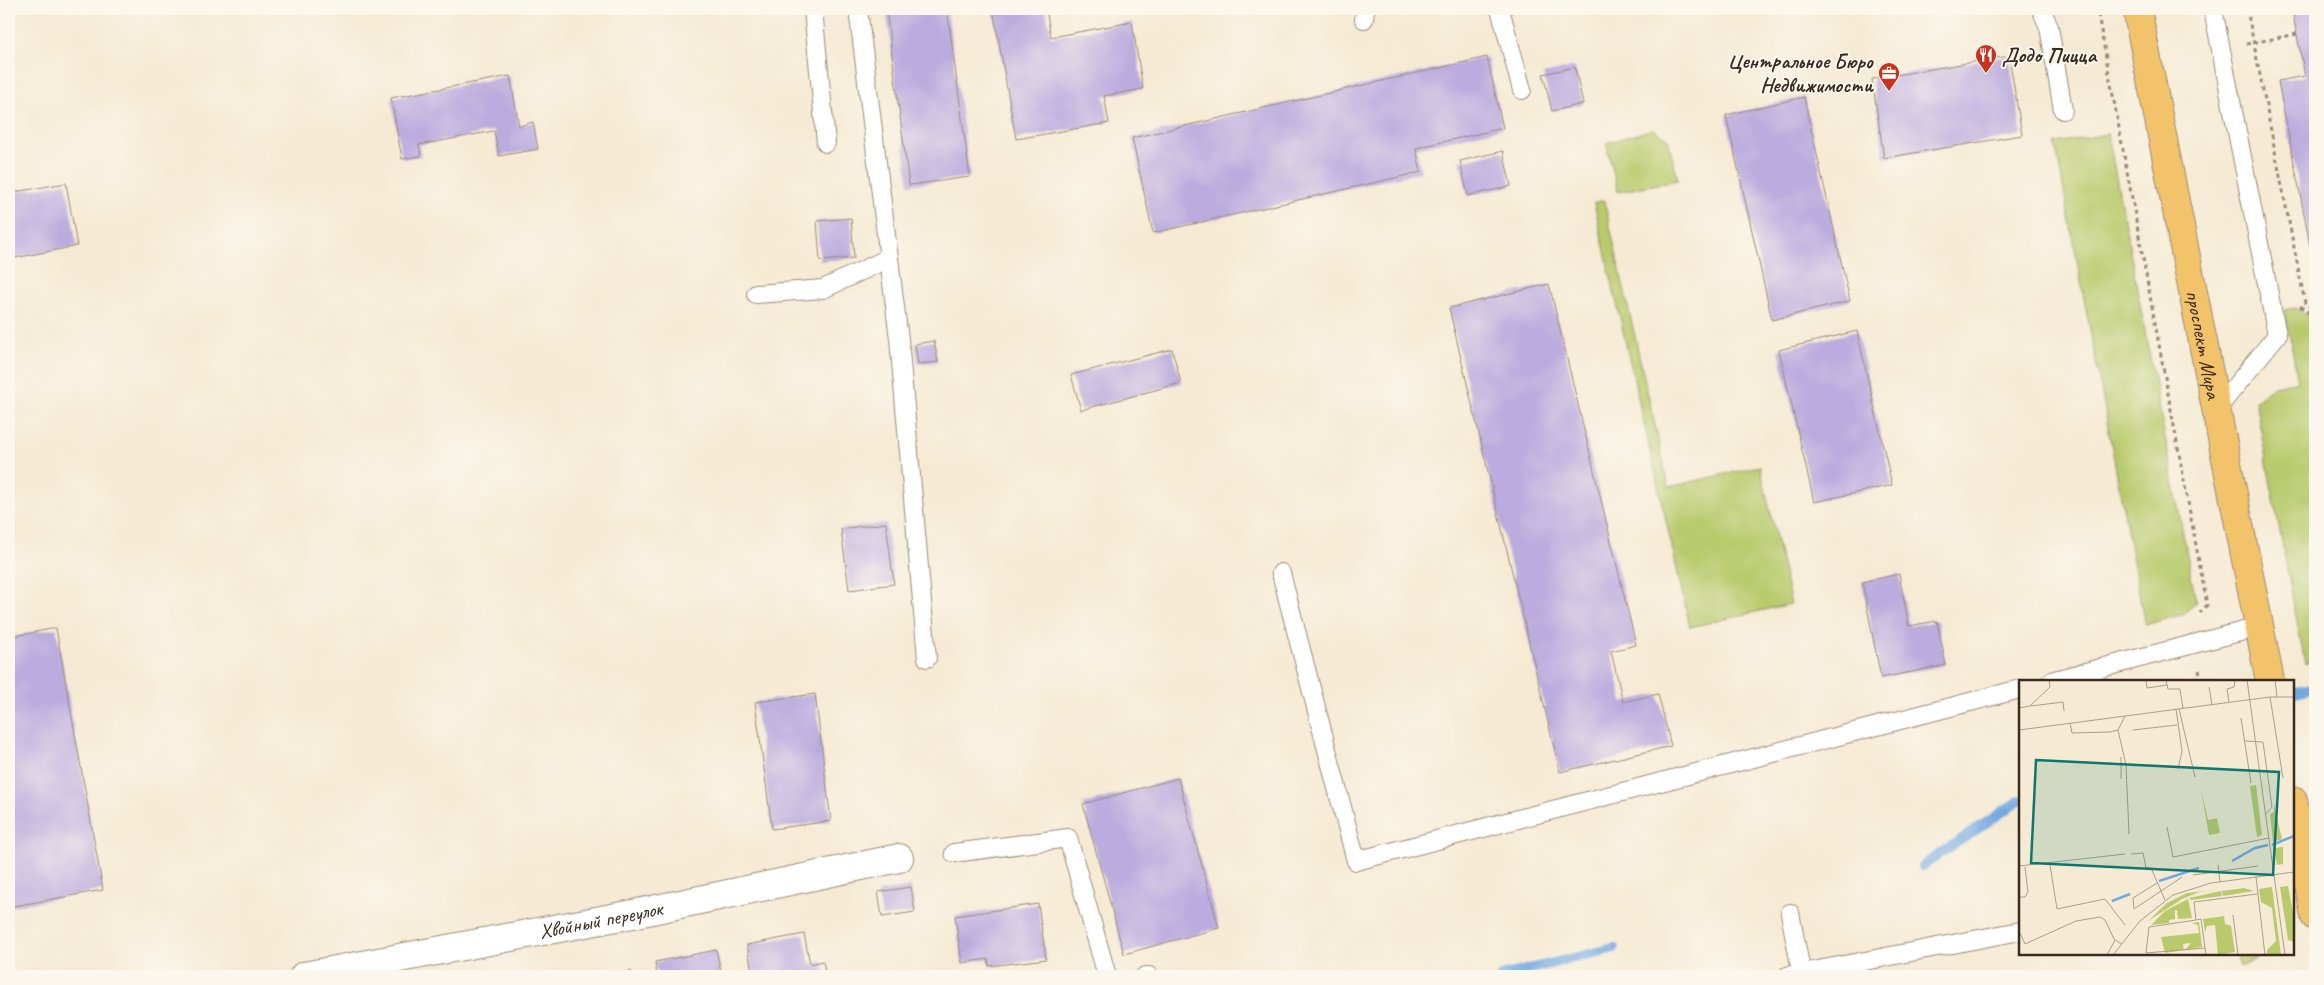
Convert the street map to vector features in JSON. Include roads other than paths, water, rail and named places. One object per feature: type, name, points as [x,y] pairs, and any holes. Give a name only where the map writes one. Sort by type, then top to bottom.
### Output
[{"type":"main road","name":"проспект Мира","points":[[2137,9],[2268,676]]},
{"type":"main road","points":[[2294,805],[2315,916]]},
{"type":"street","name":"Хвойный переулок","points":[[304,976],[642,912],[899,858]]},
{"type":"lane","points":[[813,9],[826,143]]},
{"type":"lane","points":[[858,9],[900,339],[927,658]]},
{"type":"lane","points":[[1500,9],[1522,90]]},
{"type":"lane","points":[[2041,9],[2050,27],[2063,110]]},
{"type":"lane","points":[[2213,9],[2277,335],[2216,410]]},
{"type":"lane","points":[[756,294],[823,289],[889,258]]},
{"type":"lane","points":[[1281,573],[1356,861],[2019,689]]},
{"type":"lane","points":[[2055,680],[2259,627]]},
{"type":"lane","points":[[954,852],[1068,838],[1107,976]]},
{"type":"lane","points":[[1790,913],[1797,975],[2019,931]]},
{"type":"waterway","points":[[2294,693],[2315,687]]},
{"type":"waterway","points":[[1922,866],[2019,801]]},
{"type":"waterway","points":[[1501,976],[1614,948]]},
{"type":"place","name":"Додо Пицца","points":[[1986,74]]},
{"type":"place","name":"Центральное Бюро Недвижимости","points":[[1889,92]]}]
